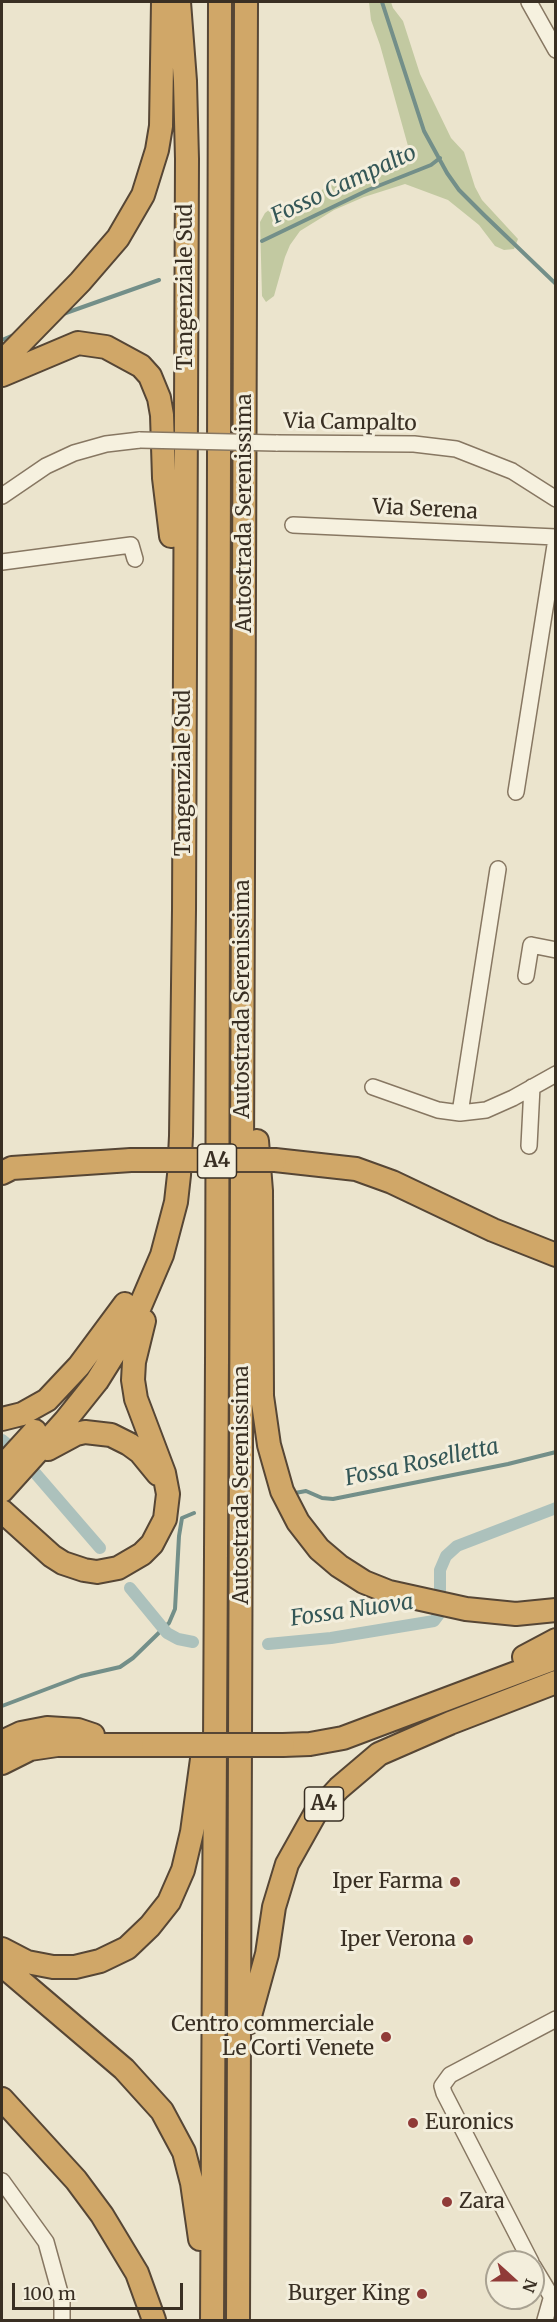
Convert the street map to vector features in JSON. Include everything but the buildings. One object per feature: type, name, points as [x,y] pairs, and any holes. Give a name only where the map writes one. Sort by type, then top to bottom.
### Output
[{"type":"highway","points":[[2,362],[111,247],[144,195],[157,150],[161,126],[163,2]]},
{"type":"highway","name":"Tangenziale Sud","points":[[2,1467],[78,1383],[110,1333],[139,1274],[152,1236],[164,1177],[168,1140],[172,160],[171,103],[163,2]]},
{"type":"highway","name":"Tangenziale Sud","points":[[2,1505],[28,1461],[65,1421],[114,1355],[132,1325],[162,1255],[176,1202],[181,1136],[187,159],[185,81],[178,2]]},
{"type":"highway","name":"Autostrada Serenissima","points":[[210,2320],[215,1650],[220,2]]},
{"type":"highway","name":"Autostrada Serenissima","points":[[238,2320],[246,2]]},
{"type":"highway","points":[[2,375],[78,343],[106,347],[141,366],[150,375],[159,398],[162,415],[164,478],[171,536]]},
{"type":"highway","name":"A4","points":[[243,1053],[256,1123],[261,1191],[262,1396],[269,1445],[282,1491],[298,1522],[320,1549],[339,1566],[364,1582],[389,1592],[439,1604],[516,1614],[555,1610]]},
{"type":"highway","points":[[2,1173],[12,1168],[131,1160],[275,1160],[356,1169],[392,1182],[493,1230],[555,1255]]},
{"type":"highway","points":[[2,1505],[41,1547],[63,1563],[84,1570],[107,1571],[129,1563],[152,1544],[165,1519],[168,1494],[164,1473],[136,1399],[133,1380],[138,1339],[162,1255]]},
{"type":"highway","points":[[2,1419],[22,1414],[47,1400],[80,1366],[125,1304]]},
{"type":"highway","points":[[28,1461],[76,1434],[85,1432],[111,1435],[140,1452],[157,1472],[168,1494]]},
{"type":"highway","points":[[435,1704],[555,1640]]},
{"type":"highway","name":"A4","points":[[2,1950],[27,1962],[53,1967],[100,1961],[127,1948],[150,1926],[169,1902],[183,1870],[192,1832],[215,1650]]},
{"type":"highway","points":[[2,1763],[30,1749],[57,1745],[121,1743],[284,1745],[310,1744],[343,1738],[555,1658]]},
{"type":"highway","name":"A4","points":[[240,2053],[267,1954],[274,1907],[287,1864],[315,1814],[339,1788],[379,1754],[450,1723],[555,1682]]},
{"type":"highway","points":[[2,1742],[21,1733],[47,1728],[78,1730],[121,1743]]},
{"type":"highway","name":"A4","points":[[2,1965],[124,2069],[162,2111],[184,2152],[192,2183],[210,2320]]},
{"type":"highway","points":[[2,2099],[76,2180],[102,2215],[137,2273],[154,2320]]},
{"type":"highway","points":[[2,2119],[62,2185],[81,2210],[109,2253],[139,2320]]},
{"type":"street","points":[[528,2],[555,51]]},
{"type":"street","name":"Via Campalto","points":[[2,496],[46,466],[74,453],[106,444],[140,440],[414,444],[456,449],[512,471],[555,499]]},
{"type":"street","name":"Via Serena","points":[[293,525],[555,538]]},
{"type":"street","points":[[516,792],[555,538]]},
{"type":"street","points":[[2,562],[131,545],[135,559]]},
{"type":"street","points":[[460,1113],[498,869]]},
{"type":"street","points":[[526,976],[531,945],[555,950]]},
{"type":"street","points":[[373,1087],[438,1110],[460,1113],[486,1110],[555,1074]]},
{"type":"street","points":[[529,1146],[532,1087]]},
{"type":"street","points":[[525,2250],[442,2086],[450,2075],[555,2019]]},
{"type":"street","points":[[2,2181],[46,2242],[62,2300],[62,2320]]},
{"type":"street","points":[[545,2287],[553,2301],[545,2320]]},
{"type":"green space","points":[[369,2],[391,2],[403,21],[420,74],[451,138],[464,152],[475,187],[482,200],[518,239],[514,249],[504,250],[495,246],[479,225],[448,200],[405,184],[364,197],[334,210],[300,231],[285,257],[274,296],[266,302],[262,296],[260,222],[265,213],[274,206],[312,200],[324,188],[339,179],[404,163],[407,159],[408,146],[371,20]]},
{"type":"waterway","name":"Fosso Campalto","points":[[382,2],[424,131],[447,173],[459,190],[556,284]]},
{"type":"waterway","name":"Fosso Campalto","points":[[262,241],[368,190],[431,165],[440,158]]},
{"type":"waterway","name":"Fosso Campalto","points":[[63,314],[159,280]]},
{"type":"waterway","name":"Fosso Campalto","points":[[2,340],[16,334]]},
{"type":"waterway","name":"Fossa Nuova","points":[[2,1440],[7,1444]]},
{"type":"waterway","name":"Fossa Roselletta","points":[[295,1493],[306,1491],[322,1498],[333,1499],[508,1464],[556,1452]]},
{"type":"waterway","name":"Fossa Nuova","points":[[36,1474],[100,1548]]},
{"type":"waterway","name":"Fossa Nuova","points":[[268,1644],[331,1638],[434,1621],[440,1613],[440,1570],[446,1556],[457,1546],[556,1508]]},
{"type":"waterway","name":"Fossa Roselletta","points":[[2,1706],[81,1676],[120,1667],[133,1658],[169,1623],[175,1609],[182,1518],[194,1513]]},
{"type":"waterway","name":"Fossa Nuova","points":[[130,1588],[167,1633],[178,1639],[193,1642]]},
{"type":"place","name":"Iper Farma","points":[[455,1882]]},
{"type":"place","name":"Iper Verona","points":[[468,1940]]},
{"type":"place","name":"Centro commerciale Le Corti Venete","points":[[386,2037]]},
{"type":"place","name":"Euronics","points":[[413,2123]]},
{"type":"place","name":"Zara","points":[[447,2202]]},
{"type":"place","name":"Burger King","points":[[422,2294]]}]
